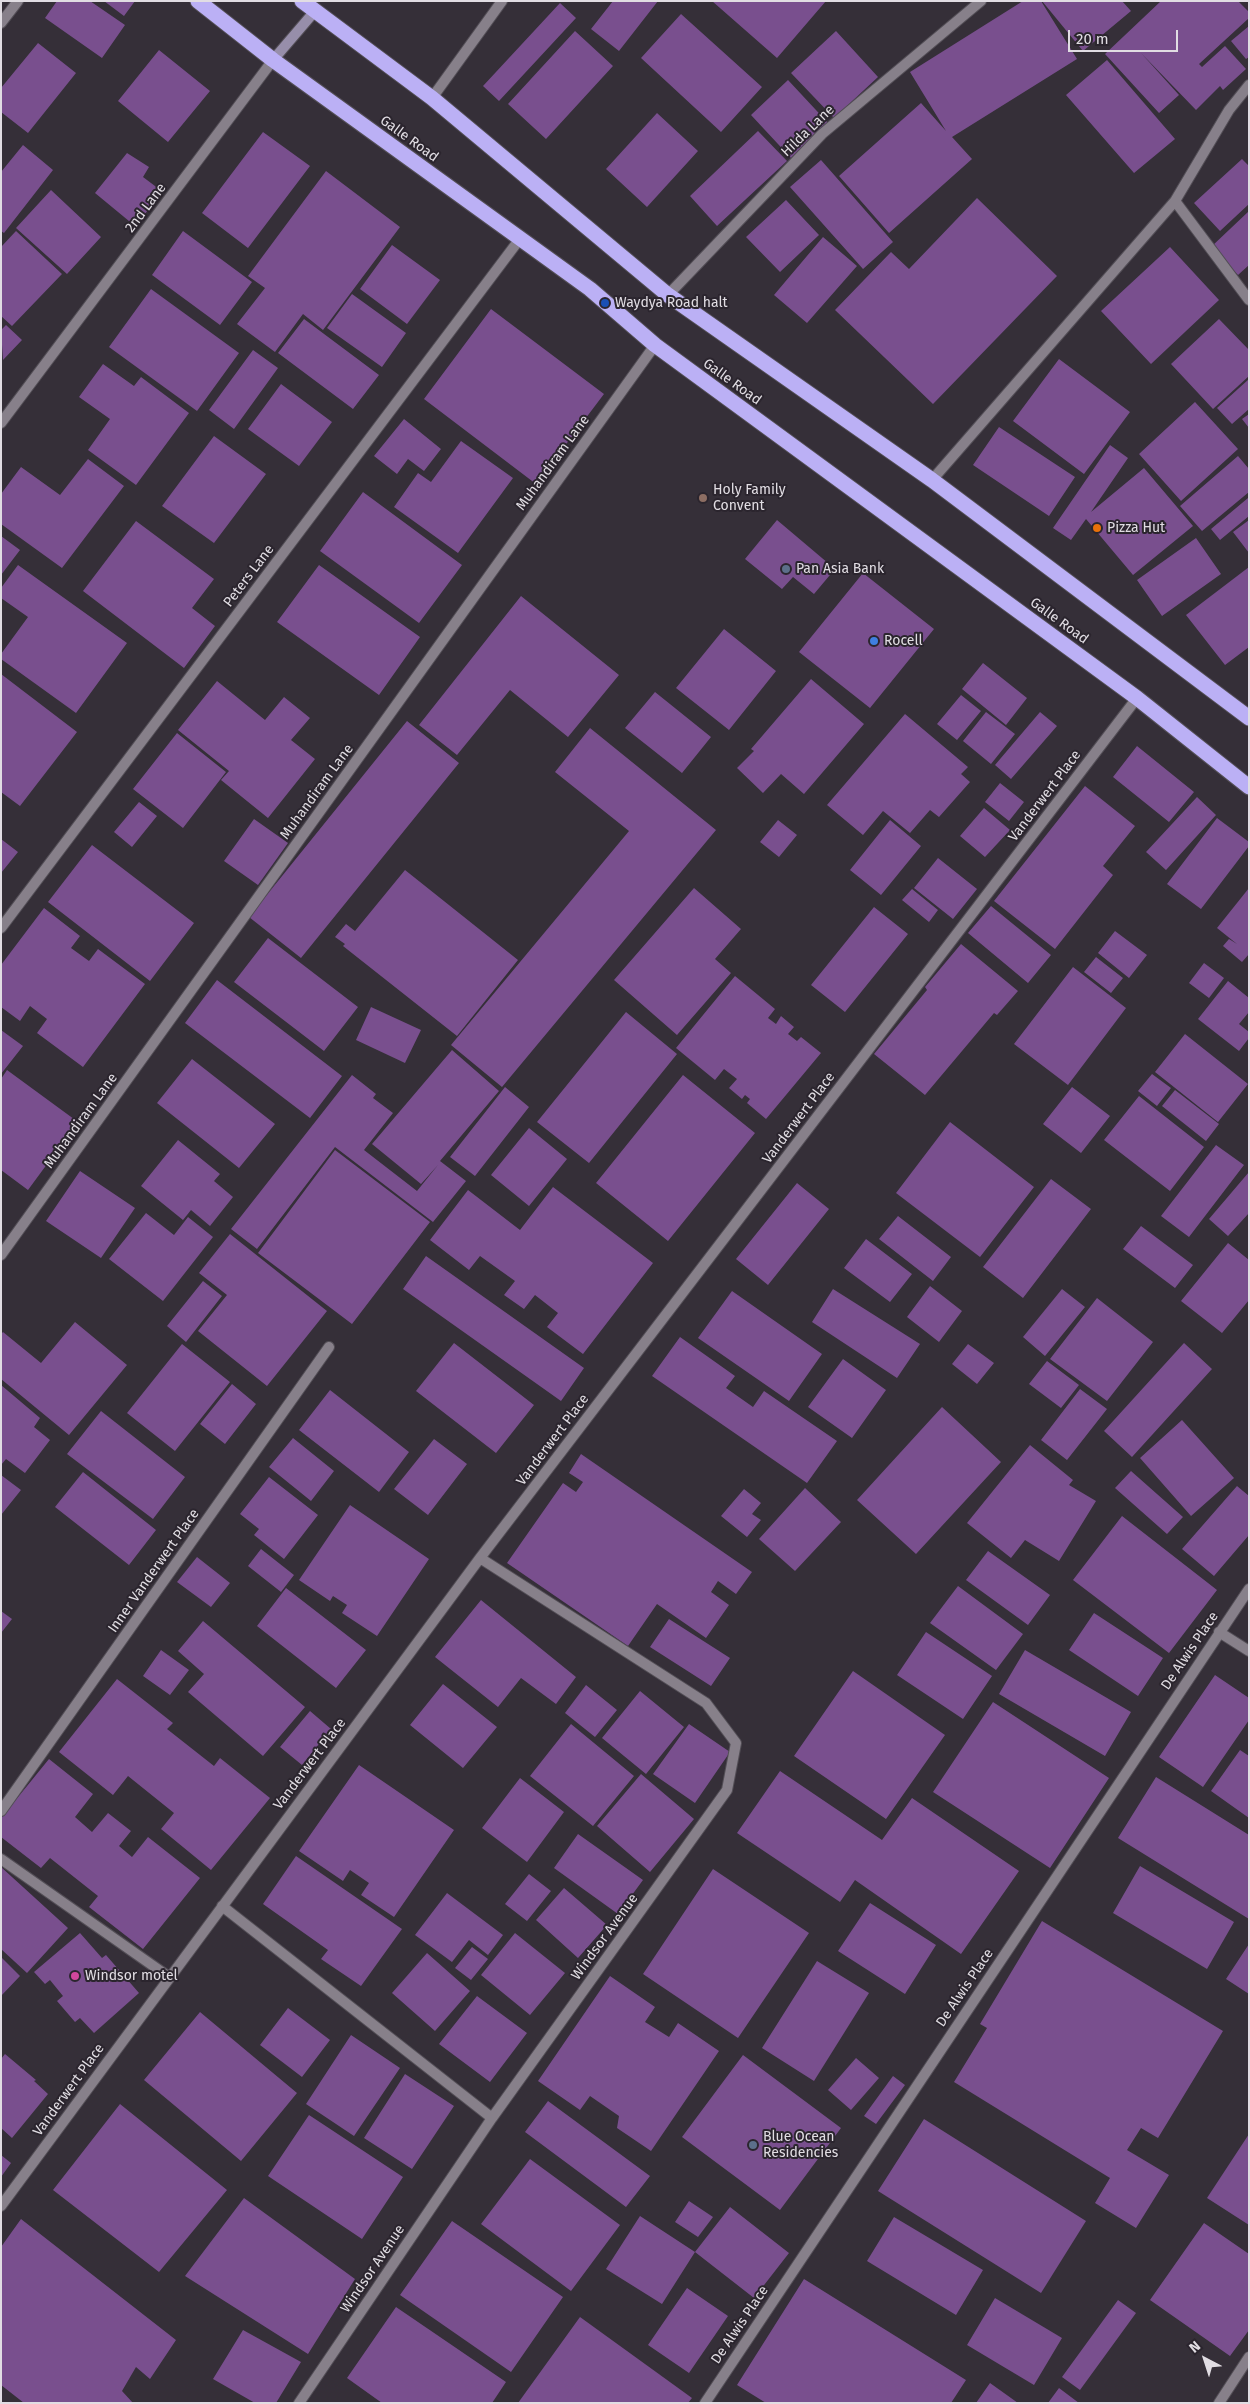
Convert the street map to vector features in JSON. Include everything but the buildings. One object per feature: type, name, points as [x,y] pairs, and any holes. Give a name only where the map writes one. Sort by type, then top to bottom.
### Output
[{"type":"highway","name":"Galle Road","points":[[198,1],[273,60],[519,240],[590,289],[655,345],[1137,698],[1249,787]]},
{"type":"highway","points":[[302,1],[432,98],[668,295],[932,480],[1249,718]]},
{"type":"street","points":[[1,23],[18,1]]},
{"type":"street","points":[[432,98],[502,1]]},
{"type":"street","name":"Hilda Lane","points":[[668,295],[822,134],[980,1]]},
{"type":"street","name":"2nd Lane","points":[[1,423],[273,60],[316,11]]},
{"type":"street","points":[[932,480],[1175,201],[1229,110],[1249,85]]},
{"type":"street","points":[[1175,201],[1249,300]]},
{"type":"street","name":"Peters Lane","points":[[1,928],[519,240]]},
{"type":"street","name":"Muhandiram Lane","points":[[1,1255],[655,345]]},
{"type":"street","name":"Vanderwert Place","points":[[1,2206],[480,1558],[1137,698]]},
{"type":"street","name":"Inner Vanderwert Place","points":[[1,1811],[329,1347]]},
{"type":"street","name":"Windsor Avenue","points":[[299,2403],[492,2118],[727,1790],[736,1743],[706,1703],[480,1558]]},
{"type":"street","name":"De Alwis Place","points":[[705,2403],[1249,1589]]},
{"type":"street","points":[[1219,1632],[1249,1651]]},
{"type":"street","points":[[1,1859],[169,1977]]},
{"type":"street","points":[[222,1906],[492,2118]]},
{"type":"street","points":[[1219,2403],[1249,2357]]},
{"type":"place","name":"Waydya Road halt","points":[[605,303]]},
{"type":"place","name":"Holy Family Convent","points":[[703,498]]},
{"type":"place","name":"Pizza Hut","points":[[1097,528]]},
{"type":"place","name":"Pan Asia Bank","points":[[786,569]]},
{"type":"place","name":"Rocell","points":[[874,641]]},
{"type":"place","name":"Windsor motel","points":[[75,1976]]},
{"type":"place","name":"Blue Ocean Residencies","points":[[753,2145]]}]
